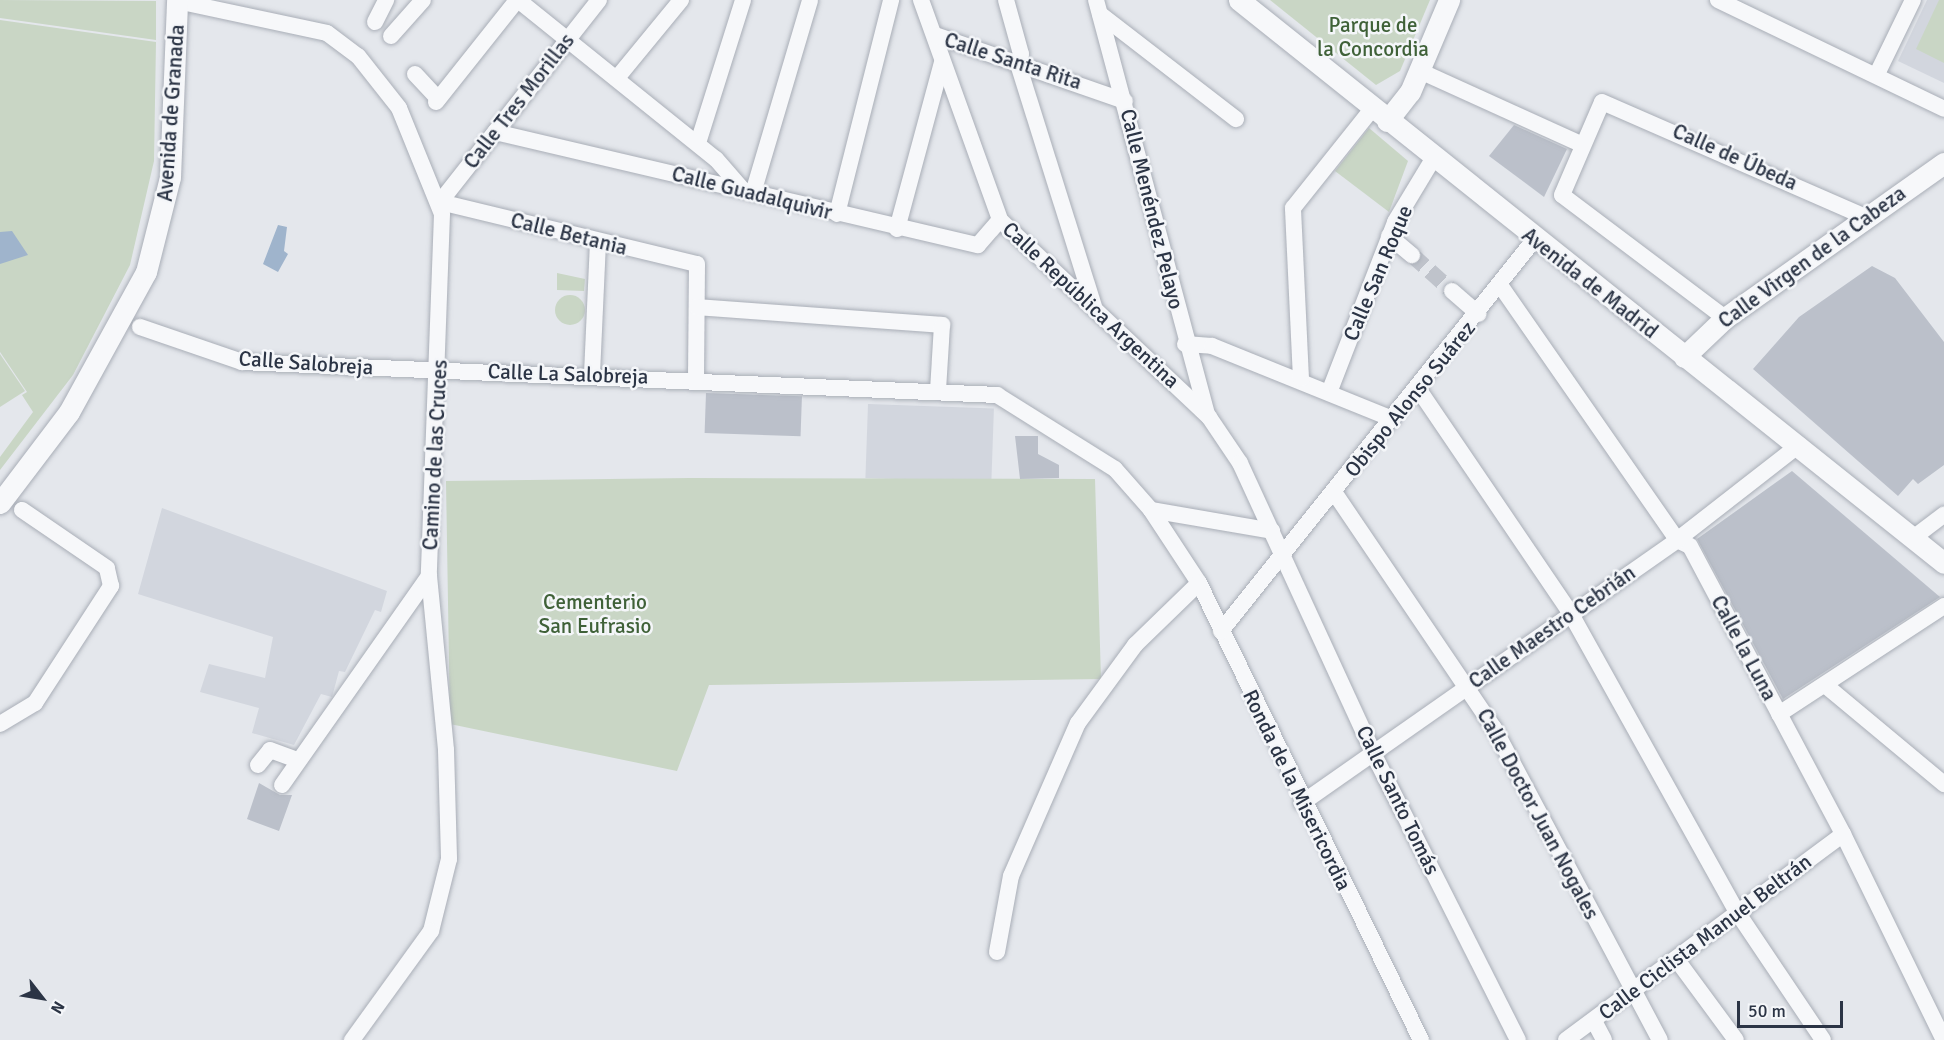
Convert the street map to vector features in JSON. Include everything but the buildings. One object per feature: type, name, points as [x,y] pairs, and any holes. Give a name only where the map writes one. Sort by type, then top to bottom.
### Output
[{"type":"street","points":[[375,22],[386,0]]},
{"type":"street","points":[[392,36],[423,0]]},
{"type":"street","points":[[415,74],[437,100],[517,0],[698,143],[748,192],[810,0]]},
{"type":"street","name":"Calle Tres Morillas","points":[[440,202],[599,0]]},
{"type":"street","points":[[617,78],[681,0]]},
{"type":"street","points":[[698,143],[743,0]]},
{"type":"street","points":[[837,214],[891,0]]},
{"type":"street","name":"Calle República Argentina","points":[[921,0],[1000,220],[1209,417],[1239,463],[1284,557]]},
{"type":"street","points":[[1006,0],[1021,54],[1018,64],[1095,308]]},
{"type":"street","name":"Avenida de Madrid","points":[[1239,0],[1534,240],[1799,446],[1944,563]]},
{"type":"street","points":[[1301,379],[1293,208],[1420,71],[1449,0]]},
{"type":"street","points":[[1718,0],[1877,74],[1944,109]]},
{"type":"street","points":[[1877,74],[1913,0]]},
{"type":"street","name":"Camino de las Cruces","points":[[177,1],[327,33],[358,56],[399,108],[440,202],[440,371],[429,576],[450,816],[444,894],[426,939],[352,1040]]},
{"type":"street","name":"Avenida de Granada","points":[[0,503],[69,412],[146,272],[170,177],[177,1]]},
{"type":"street","points":[[1098,7],[1236,119]]},
{"type":"street","name":"Calle Menéndez Pelayo","points":[[1098,7],[1125,101],[1185,344],[1209,417]]},
{"type":"street","name":"Calle Santa Rita","points":[[935,35],[1091,87],[1125,101]]},
{"type":"street","name":"Calle Santa Rita","points":[[1091,87],[1107,75],[1113,58]]},
{"type":"street","points":[[897,229],[942,62]]},
{"type":"street","points":[[1420,71],[1581,144],[1560,189],[1725,318]]},
{"type":"street","name":"Calle de Úbeda","points":[[1581,144],[1602,102],[1867,218]]},
{"type":"street","name":"Calle Guadalquivir","points":[[495,132],[897,229],[978,246],[1000,220]]},
{"type":"street","name":"Calle San Roque","points":[[1330,390],[1389,236],[1433,159]]},
{"type":"street","name":"Calle Virgen de la Cabeza","points":[[1684,357],[1725,318],[1944,163]]},
{"type":"street","name":"Calle Betania","points":[[440,202],[697,264],[697,307]]},
{"type":"street","points":[[1389,236],[1412,255]]},
{"type":"street","name":"Obispo Alonso Suárez","points":[[1221,631],[1419,390],[1534,240]]},
{"type":"street","points":[[592,374],[598,241]]},
{"type":"street","name":"Calle la Luna","points":[[1500,285],[1677,540],[1690,546],[1843,834],[1944,1040]]},
{"type":"street","points":[[1452,291],[1478,314]]},
{"type":"street","points":[[696,378],[697,307],[942,324],[938,390]]},
{"type":"street","name":"Calle Salobreja","points":[[140,327],[242,362],[440,371]]},
{"type":"street","points":[[1185,344],[1212,346],[1330,390],[1393,419]]},
{"type":"street","name":"Calle La Salobreja","points":[[440,371],[592,374],[938,390]]},
{"type":"street","name":"Ronda de la Misericordia","points":[[938,390],[997,395],[1115,469],[1151,510],[1199,582],[1302,803],[1421,1040]]},
{"type":"street","points":[[1419,390],[1571,614],[1737,912],[1823,1040]]},
{"type":"street","name":"Calle Maestro Cebrián","points":[[1302,803],[1374,755],[1677,540],[1799,446]]},
{"type":"street","name":"Calle Doctor Juan Nogales","points":[[1334,492],[1467,687],[1660,1040]]},
{"type":"street","points":[[0,724],[35,703],[111,586],[107,568],[22,510]]},
{"type":"street","points":[[1151,510],[1272,531]]},
{"type":"street","points":[[1913,538],[1944,515]]},
{"type":"street","points":[[1172,541],[1186,516]]},
{"type":"street","name":"Calle Santo Tomás","points":[[1284,557],[1374,755],[1518,1040]]},
{"type":"street","points":[[282,785],[297,760],[429,576]]},
{"type":"street","points":[[997,952],[1011,876],[1078,723],[1135,645],[1199,582]]},
{"type":"street","points":[[1779,714],[1944,606]]},
{"type":"street","points":[[1825,685],[1944,784]]},
{"type":"street","points":[[258,765],[270,750],[297,760]]},
{"type":"street","name":"Calle Ciclista Manuel Beltrán","points":[[1566,1040],[1677,960],[1737,912],[1843,834]]},
{"type":"street","points":[[1677,960],[1736,1040]]},
{"type":"street","points":[[1594,1021],[1604,1040]]},
{"type":"shaded area","points":[[1927,0],[1944,0],[1944,83],[1898,61]]},
{"type":"shaded area","points":[[868,404],[994,408],[991,482],[865,478]]},
{"type":"shaded area","points":[[162,508],[387,591],[381,612],[375,610],[345,672],[339,671],[332,697],[321,694],[294,745],[252,733],[259,708],[200,692],[209,664],[265,678],[273,637],[138,594]]},
{"type":"green space","points":[[0,0],[156,1],[156,40],[0,18]]},
{"type":"green space","name":"Parque de la Concordia","points":[[1270,0],[1430,0],[1400,71],[1376,85]]},
{"type":"green space","points":[[1939,0],[1944,0],[1944,63],[1916,49]]},
{"type":"green space","points":[[0,20],[156,42],[154,161],[130,265],[73,375],[0,470],[0,457],[33,412],[22,395],[27,392],[0,352]]},
{"type":"green space","points":[[1369,128],[1408,161],[1389,212],[1335,171]]},
{"type":"green space","points":[[557,273],[585,279],[584,291],[557,290]]},
{"type":"green space","points":[[570,295],[581,299],[585,310],[581,321],[570,325],[559,321],[555,310],[559,299]]},
{"type":"green space","points":[[0,354],[25,391],[0,407]]},
{"type":"green space","name":"Cementerio San Eufrasio","points":[[690,478],[1095,479],[1101,679],[709,685],[677,771],[450,724],[446,481]]},
{"type":"water","points":[[278,225],[287,227],[284,251],[288,254],[278,272],[263,264]]},
{"type":"water","points":[[12,231],[28,255],[0,264],[0,232]]},
{"type":"tunnel","points":[[1412,255],[1452,291]]}]
